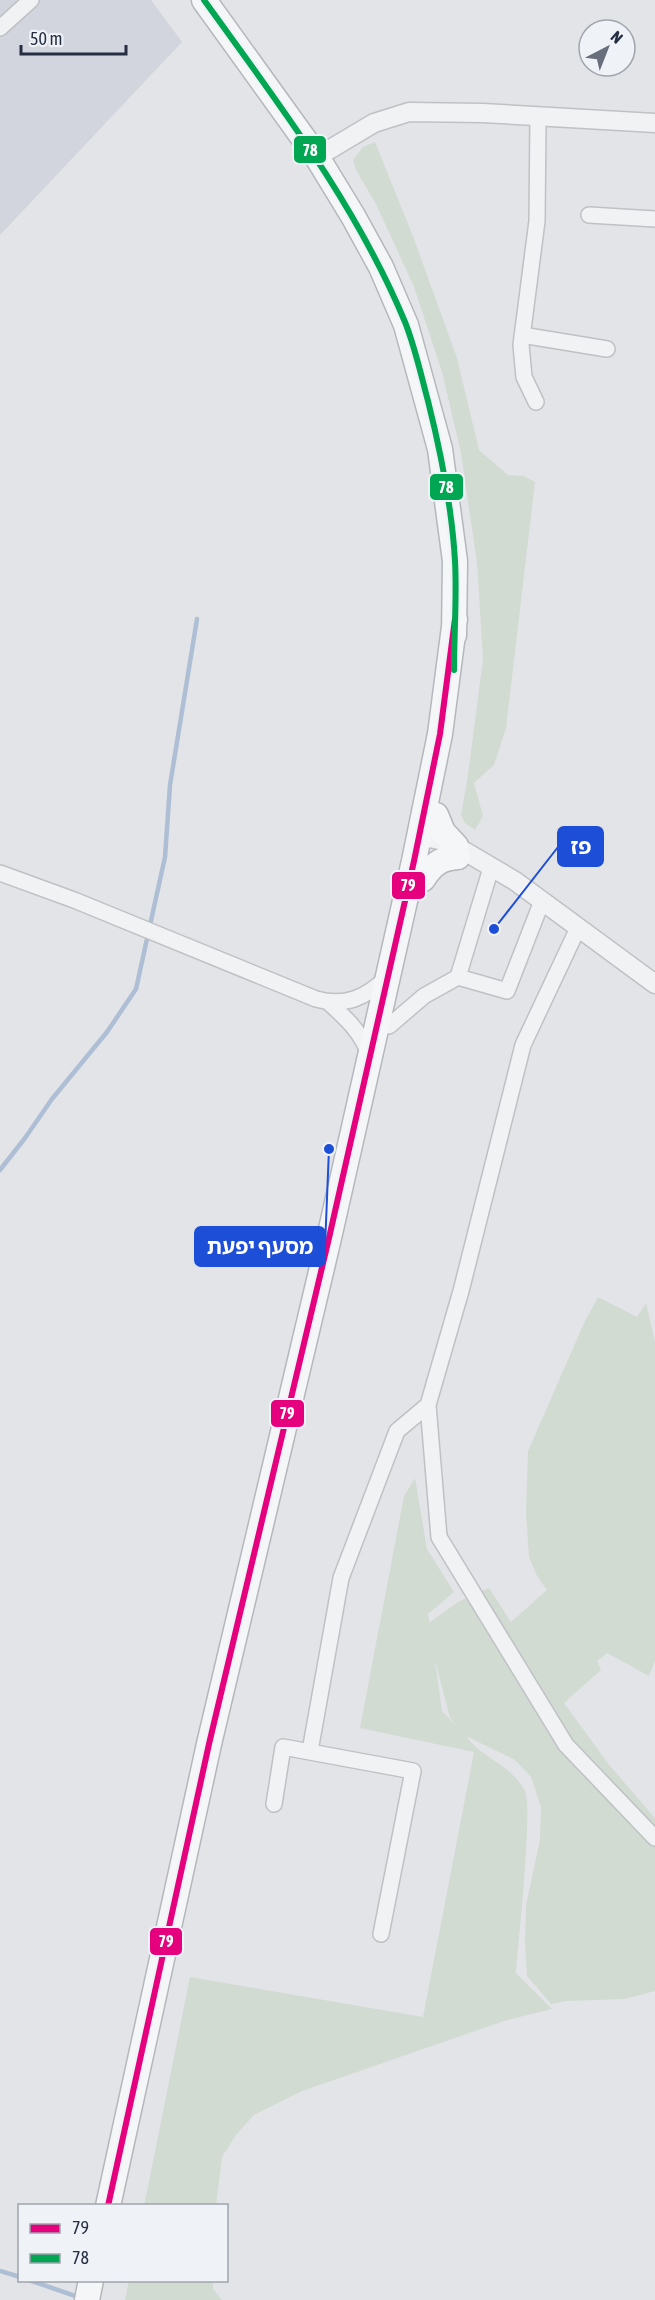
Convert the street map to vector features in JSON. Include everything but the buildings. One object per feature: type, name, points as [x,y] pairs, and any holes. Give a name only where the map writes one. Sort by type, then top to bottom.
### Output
[{"type":"highway","points":[[204,0],[317,158],[381,267],[406,325],[440,449],[455,561],[454,619],[423,879],[389,1026],[329,1238]]},
{"type":"highway","points":[[423,879],[435,863],[457,851],[443,831],[429,836]]},
{"type":"highway","points":[[108,2204],[209,1744],[329,1238],[387,977],[429,836]]},
{"type":"highway","points":[[87,2300],[91,2282]]},
{"type":"street","points":[[0,28],[31,0]]},
{"type":"street","points":[[317,158],[374,123],[409,112],[428,111],[655,123]]},
{"type":"street","points":[[536,402],[522,368],[522,335],[537,221],[538,116]]},
{"type":"street","points":[[589,215],[655,219]]},
{"type":"street","points":[[522,335],[607,350]]},
{"type":"street","points":[[429,836],[515,881],[655,984]]},
{"type":"street","points":[[389,1026],[424,996],[458,977],[490,868]]},
{"type":"street","points":[[0,873],[74,900],[316,999],[346,1002],[361,998],[387,977]]},
{"type":"street","points":[[458,977],[507,991],[542,901]]},
{"type":"street","points":[[578,928],[523,1045],[461,1291],[428,1405],[439,1537],[567,1745],[655,1838]]},
{"type":"street","points":[[328,1002],[346,1017],[358,1032],[369,1054]]},
{"type":"street","points":[[310,1751],[341,1578],[397,1431],[428,1405]]},
{"type":"street","points":[[274,1804],[283,1747],[413,1771],[381,1934]]},
{"type":"shaded area","points":[[0,0],[151,0],[182,42],[0,235]]},
{"type":"shaded area","points":[[375,142],[414,239],[457,358],[479,450],[508,475],[524,476],[535,482],[506,728],[494,765],[474,783],[483,816],[475,830],[465,823],[461,815],[483,659],[477,563],[461,453],[442,372],[414,287],[353,160],[363,147]]},
{"type":"shaded area","points":[[598,1297],[637,1317],[646,1303],[655,1342],[655,1661],[649,1676],[607,1653],[597,1661],[601,1670],[564,1703],[610,1766],[655,1818],[655,1991],[625,1999],[566,2001],[551,2004],[527,1976],[526,1905],[540,1840],[541,1807],[531,1777],[515,1760],[466,1736],[479,1750],[512,1774],[525,1791],[527,1802],[526,1848],[516,1973],[552,2009],[507,2020],[302,2091],[254,2115],[236,2135],[222,2157],[216,2204],[144,2204],[190,1977],[423,2017],[474,1752],[360,1728],[404,1496],[415,1478],[427,1549],[454,1592],[428,1614],[430,1625],[430,1622],[458,1602],[489,1588],[511,1622],[547,1590],[537,1576],[529,1557],[526,1513],[528,1451],[585,1321]],"holes":[[[435,1660],[450,1718],[459,1729],[442,1711]]]},
{"type":"shaded area","points":[[129,2282],[213,2282],[213,2289],[222,2300],[125,2300]]},
{"type":"waterway","points":[[0,1170],[52,1099],[107,1032],[136,989],[165,857],[170,785],[197,619]]},
{"type":"waterway","points":[[0,2271],[18,2276]]},
{"type":"waterway","points":[[35,2282],[81,2298]]},
{"type":"transit line","name":"78","points":[[204,0],[287,116],[339,195],[385,279],[409,332],[437,440],[454,541],[456,575],[454,670]]},
{"type":"transit line","name":"79","points":[[108,2204],[209,1744],[329,1238],[414,861],[440,734],[455,619]]},
{"type":"place","name":"פז","points":[[494,929]]},
{"type":"place","name":"מסעף יפעת","points":[[329,1149]]}]
